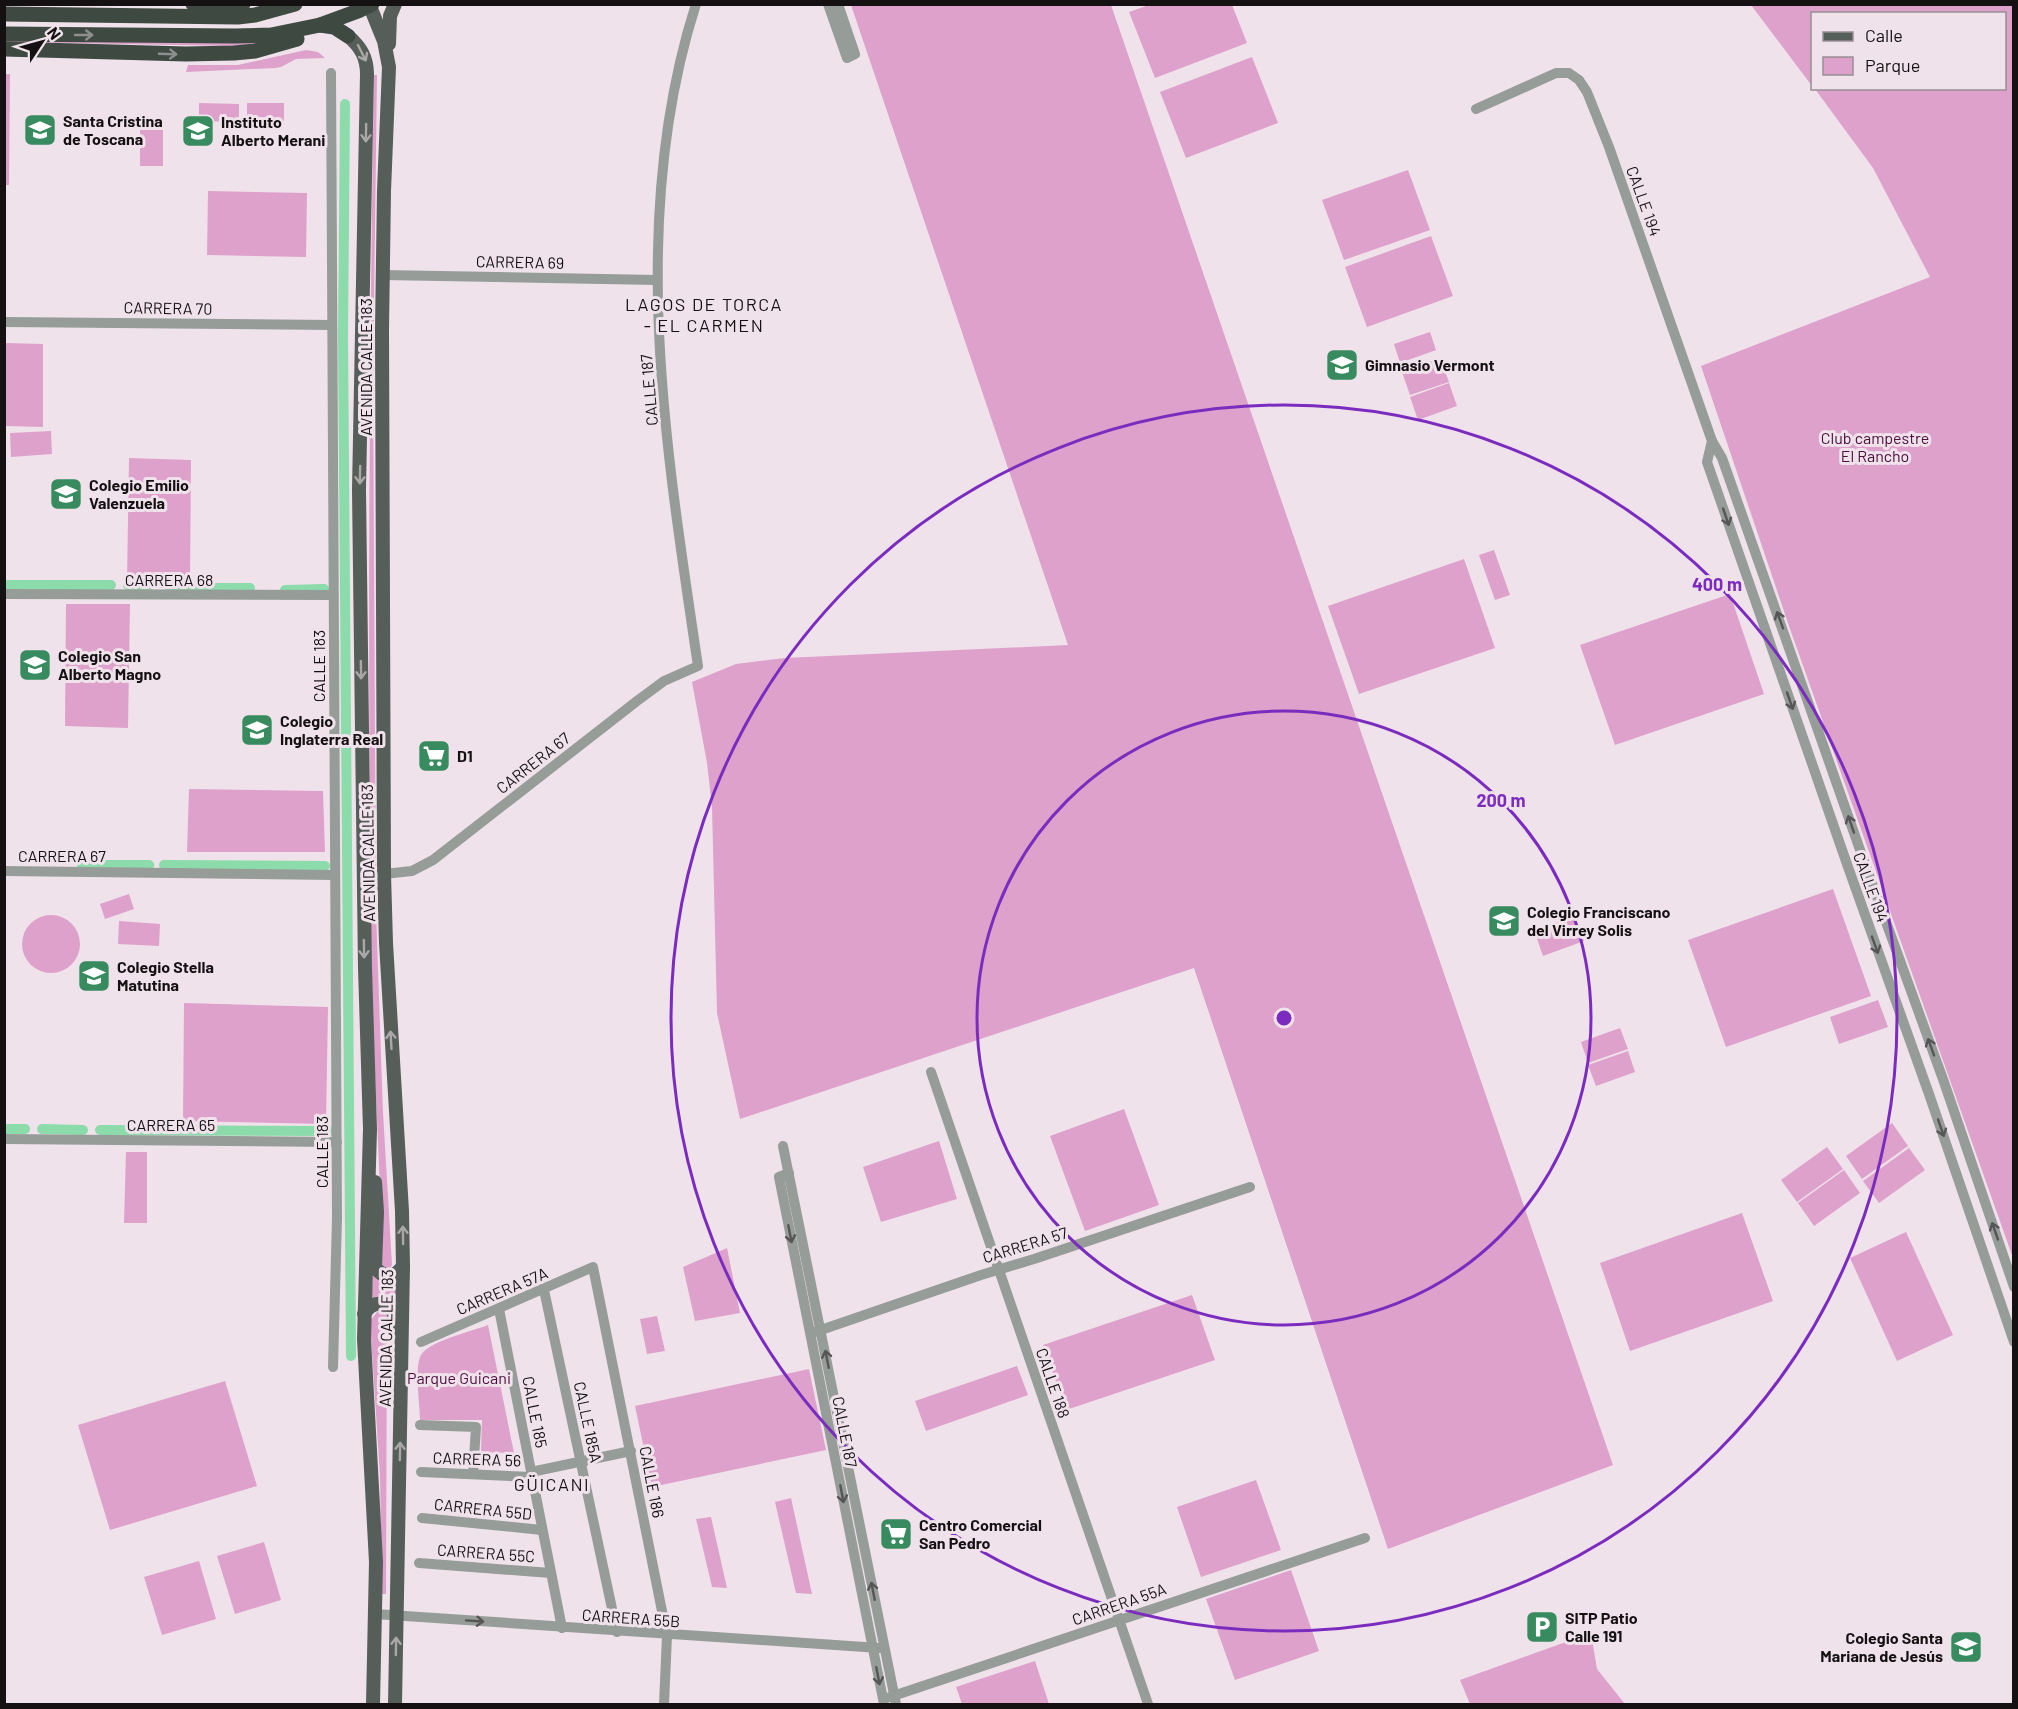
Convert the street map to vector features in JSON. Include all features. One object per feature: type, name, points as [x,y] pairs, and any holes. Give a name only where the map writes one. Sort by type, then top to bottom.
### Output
[{"type":"highway","points":[[193,4],[243,4]]},
{"type":"highway","points":[[4,14],[238,17],[255,15],[295,4]]},
{"type":"highway","points":[[4,34],[271,35],[320,25],[370,5]]},
{"type":"highway","points":[[320,25],[331,26],[344,33]]},
{"type":"highway","points":[[4,49],[186,54],[234,53],[255,51],[321,33],[344,33]]},
{"type":"main road","points":[[389,67],[389,23],[395,4]]},
{"type":"main road","name":"AVENIDA CALLE 183","points":[[370,5],[384,41],[389,67],[383,275],[384,874],[403,1266],[395,1704]]},
{"type":"main road","name":"AVENIDA CALLE 183","points":[[344,33],[361,48],[368,74],[359,490],[369,1150],[364,1314],[365,1372],[376,1545],[373,1704]]},
{"type":"main road","points":[[369,1150],[377,1204],[375,1267],[382,1275],[391,1276],[398,1273],[403,1266]]},
{"type":"main road","points":[[364,1314],[368,1308],[380,1303],[388,1306],[394,1313],[393,1372],[401,1424]]},
{"type":"street","name":"CALLE 187","points":[[696,4],[669,110],[657,280],[664,398],[679,532],[698,666]]},
{"type":"street","points":[[828,4],[847,58],[855,54],[838,4]]},
{"type":"street","name":"CALLE 183","points":[[331,73],[337,1142],[333,1367]]},
{"type":"street","name":"CALLE 194","points":[[1476,108],[1556,73],[1569,73],[1579,80],[1587,92],[1609,147],[1712,441],[1726,469],[1944,1082],[2013,1287]]},
{"type":"street","name":"CARRERA 69","points":[[383,275],[657,280]]},
{"type":"street","name":"CARRERA 70","points":[[4,322],[332,324]]},
{"type":"street","name":"CALLE 194","points":[[1712,441],[1707,462],[1929,1094],[2013,1342]]},
{"type":"street","name":"CARRERA 68","points":[[4,594],[333,595]]},
{"type":"street","name":"CARRERA 67","points":[[384,874],[412,871],[433,860],[637,700],[664,681],[698,666]]},
{"type":"street","name":"CARRERA 67","points":[[4,871],[335,874]]},
{"type":"street","name":"CALLE 188","points":[[931,1072],[1148,1704]]},
{"type":"street","name":"CARRERA 65","points":[[4,1139],[337,1142]]},
{"type":"street","name":"CALLE 187","points":[[783,1146],[883,1702]]},
{"type":"street","name":"CARRERA 57","points":[[815,1332],[1250,1187]]},
{"type":"street","name":"CARRERA 57A","points":[[422,1342],[593,1267]]},
{"type":"street","name":"CALLE 186","points":[[593,1267],[667,1635],[664,1704]]},
{"type":"street","name":"CALLE 185A","points":[[544,1290],[617,1632]]},
{"type":"street","name":"CALLE 185","points":[[499,1309],[562,1628]]},
{"type":"street","name":"CALLE 187","points":[[815,1332],[895,1700]]},
{"type":"street","points":[[420,1425],[476,1427],[473,1474]]},
{"type":"street","name":"CARRERA 56","points":[[422,1472],[531,1474],[631,1451]]},
{"type":"street","name":"CARRERA 55D","points":[[422,1518],[542,1530]]},
{"type":"street","name":"CARRERA 55A","points":[[883,1702],[895,1700],[1119,1620],[1365,1538]]},
{"type":"street","name":"CARRERA 55C","points":[[419,1563],[551,1573]]},
{"type":"street","name":"CARRERA 55B","points":[[375,1614],[885,1649]]},
{"type":"green space","points":[[851,5],[1111,5],[1613,1465],[1388,1549],[1194,968],[740,1119],[717,1013],[712,807],[707,763],[692,682],[736,664],[785,658],[1068,645]]},
{"type":"green space","points":[[1149,5],[1232,5],[1247,43],[1155,78],[1129,12]]},
{"type":"green space","name":"Club campestre El Rancho","points":[[1751,5],[2013,5],[2013,1258],[1790,629],[1701,366],[1930,277],[1873,168],[1816,90],[2006,90],[2006,12],[1811,12],[1811,85]]},
{"type":"green space","points":[[5,40],[269,42],[233,46],[5,42]]},
{"type":"green space","points":[[306,50],[318,52],[325,58],[296,59],[275,68],[186,72],[188,65],[238,65]]},
{"type":"green space","points":[[1252,57],[1278,123],[1186,158],[1160,92]]},
{"type":"green space","points":[[5,74],[10,74],[9,185],[4,185]]},
{"type":"green space","points":[[374,75],[377,75],[373,381],[376,912],[383,1112],[392,1265],[388,1270],[382,1268],[370,872],[369,530]]},
{"type":"green space","points":[[199,103],[239,104],[239,122],[199,121]]},
{"type":"green space","points":[[247,103],[284,103],[284,122],[247,122]]},
{"type":"green space","points":[[140,130],[163,130],[163,166],[140,166]]},
{"type":"green space","points":[[1408,170],[1430,230],[1344,260],[1322,200]]},
{"type":"green space","points":[[208,191],[307,193],[306,257],[207,255]]},
{"type":"green space","points":[[1431,236],[1453,296],[1367,327],[1345,267]]},
{"type":"green space","points":[[1430,332],[1436,350],[1400,363],[1394,344]]},
{"type":"green space","points":[[5,343],[43,344],[43,427],[5,426]]},
{"type":"green space","points":[[1440,358],[1449,382],[1410,395],[1402,372]]},
{"type":"green space","points":[[1449,383],[1457,406],[1418,420],[1410,397]]},
{"type":"green space","points":[[51,431],[52,454],[11,457],[10,433]]},
{"type":"green space","points":[[129,458],[191,460],[190,581],[127,582]]},
{"type":"green space","points":[[1494,550],[1510,595],[1495,600],[1479,555]]},
{"type":"green space","points":[[1464,559],[1495,648],[1359,694],[1328,606]]},
{"type":"green space","points":[[1730,594],[1764,694],[1615,745],[1580,645]]},
{"type":"green space","points":[[66,604],[130,604],[128,728],[65,726]]},
{"type":"green space","points":[[189,789],[323,791],[325,852],[187,852]]},
{"type":"green space","points":[[1833,889],[1871,996],[1726,1047],[1688,940]]},
{"type":"green space","points":[[129,894],[134,909],[105,919],[100,904]]},
{"type":"green space","points":[[45,915],[57,915],[72,923],[80,938],[80,950],[72,965],[57,973],[45,973],[30,965],[22,950],[22,938],[30,923]]},
{"type":"green space","points":[[1574,916],[1584,941],[1543,956],[1534,930]]},
{"type":"green space","points":[[119,921],[160,924],[159,946],[118,944]]},
{"type":"green space","points":[[1878,1000],[1888,1027],[1839,1044],[1830,1017]]},
{"type":"green space","points":[[184,1003],[328,1007],[326,1124],[183,1121]]},
{"type":"green space","points":[[1620,1028],[1628,1049],[1588,1063],[1581,1042]]},
{"type":"green space","points":[[1628,1051],[1635,1072],[1596,1086],[1588,1065]]},
{"type":"green space","points":[[1124,1109],[1159,1205],[1085,1231],[1050,1136]]},
{"type":"green space","points":[[1892,1123],[1908,1146],[1862,1179],[1846,1156]]},
{"type":"green space","points":[[939,1141],[957,1199],[881,1222],[863,1167]]},
{"type":"green space","points":[[1827,1147],[1843,1169],[1797,1202],[1781,1180]]},
{"type":"green space","points":[[1909,1148],[1925,1170],[1879,1203],[1863,1181]]},
{"type":"green space","points":[[126,1152],[147,1152],[147,1223],[124,1223]]},
{"type":"green space","points":[[1844,1170],[1860,1193],[1814,1226],[1798,1203]]},
{"type":"green space","points":[[1742,1213],[1773,1301],[1630,1351],[1600,1263]]},
{"type":"green space","points":[[1906,1232],[1953,1335],[1897,1361],[1850,1258]]},
{"type":"green space","points":[[727,1248],[740,1313],[695,1321],[683,1267]]},
{"type":"green space","points":[[373,1276],[397,1277],[396,1304],[390,1301],[371,1302]]},
{"type":"green space","points":[[1192,1295],[1215,1360],[1066,1410],[1043,1345]]},
{"type":"green space","points":[[378,1311],[387,1314],[386,1594],[382,1594],[380,1476],[370,1321]]},
{"type":"green space","points":[[657,1316],[665,1351],[647,1354],[640,1319]]},
{"type":"green space","name":"Parque Guicani","points":[[488,1325],[514,1453],[481,1452],[482,1420],[420,1420],[418,1377],[421,1355],[433,1345]]},
{"type":"green space","points":[[1017,1366],[1028,1395],[926,1431],[915,1401]]},
{"type":"green space","points":[[809,1369],[826,1450],[652,1487],[635,1406]]},
{"type":"green space","points":[[225,1381],[257,1486],[110,1530],[78,1425]]},
{"type":"green space","points":[[1256,1480],[1281,1550],[1201,1577],[1177,1507]]},
{"type":"green space","points":[[791,1498],[812,1594],[796,1593],[775,1502]]},
{"type":"green space","points":[[711,1517],[727,1588],[712,1587],[696,1519]]},
{"type":"green space","points":[[264,1542],[281,1600],[235,1614],[217,1556]]},
{"type":"green space","points":[[199,1561],[216,1619],[162,1635],[144,1577]]},
{"type":"green space","points":[[1291,1570],[1319,1651],[1235,1680],[1206,1599]]},
{"type":"green space","points":[[1591,1633],[1597,1669],[1625,1704],[1470,1704],[1460,1680]]},
{"type":"green space","points":[[1035,1661],[1049,1704],[962,1704],[956,1687]]},
{"type":"waterway","points":[[345,104],[343,338],[351,1356]]},
{"type":"waterway","points":[[4,585],[111,585]]},
{"type":"waterway","points":[[128,585],[149,586]]},
{"type":"waterway","points":[[170,588],[250,588]]},
{"type":"waterway","points":[[285,590],[324,589]]},
{"type":"waterway","points":[[82,865],[149,865]]},
{"type":"waterway","points":[[164,865],[325,866]]},
{"type":"waterway","points":[[4,1129],[25,1129]]},
{"type":"waterway","points":[[42,1129],[83,1130]]},
{"type":"waterway","points":[[100,1130],[330,1131]]},
{"type":"place","name":"Santa Cristina de Toscana","points":[[40,130]]},
{"type":"place","name":"Instituto Alberto Merani","points":[[198,131]]},
{"type":"place","name":"Gimnasio Vermont","points":[[1342,365]]},
{"type":"place","name":"Colegio Emilio Valenzuela","points":[[66,494]]},
{"type":"place","name":"Colegio San Alberto Magno","points":[[35,665]]},
{"type":"place","name":"Colegio Inglaterra Real","points":[[257,730]]},
{"type":"place","name":"D1","points":[[434,756]]},
{"type":"place","name":"Colegio Franciscano del Virrey Solis","points":[[1504,921]]},
{"type":"place","name":"Colegio Stella Matutina","points":[[94,976]]},
{"type":"place","name":"Centro Comercial San Pedro","points":[[896,1534]]},
{"type":"place","name":"SITP Patio Calle 191","points":[[1542,1627]]},
{"type":"place","name":"Colegio Santa Mariana de Jesús","points":[[1966,1647]]},
{"type":"district","name":"LAGOS DE TORCA - EL CARMEN","points":[[704,315]]},
{"type":"district","name":"GÜICANI","points":[[552,1485]]}]
